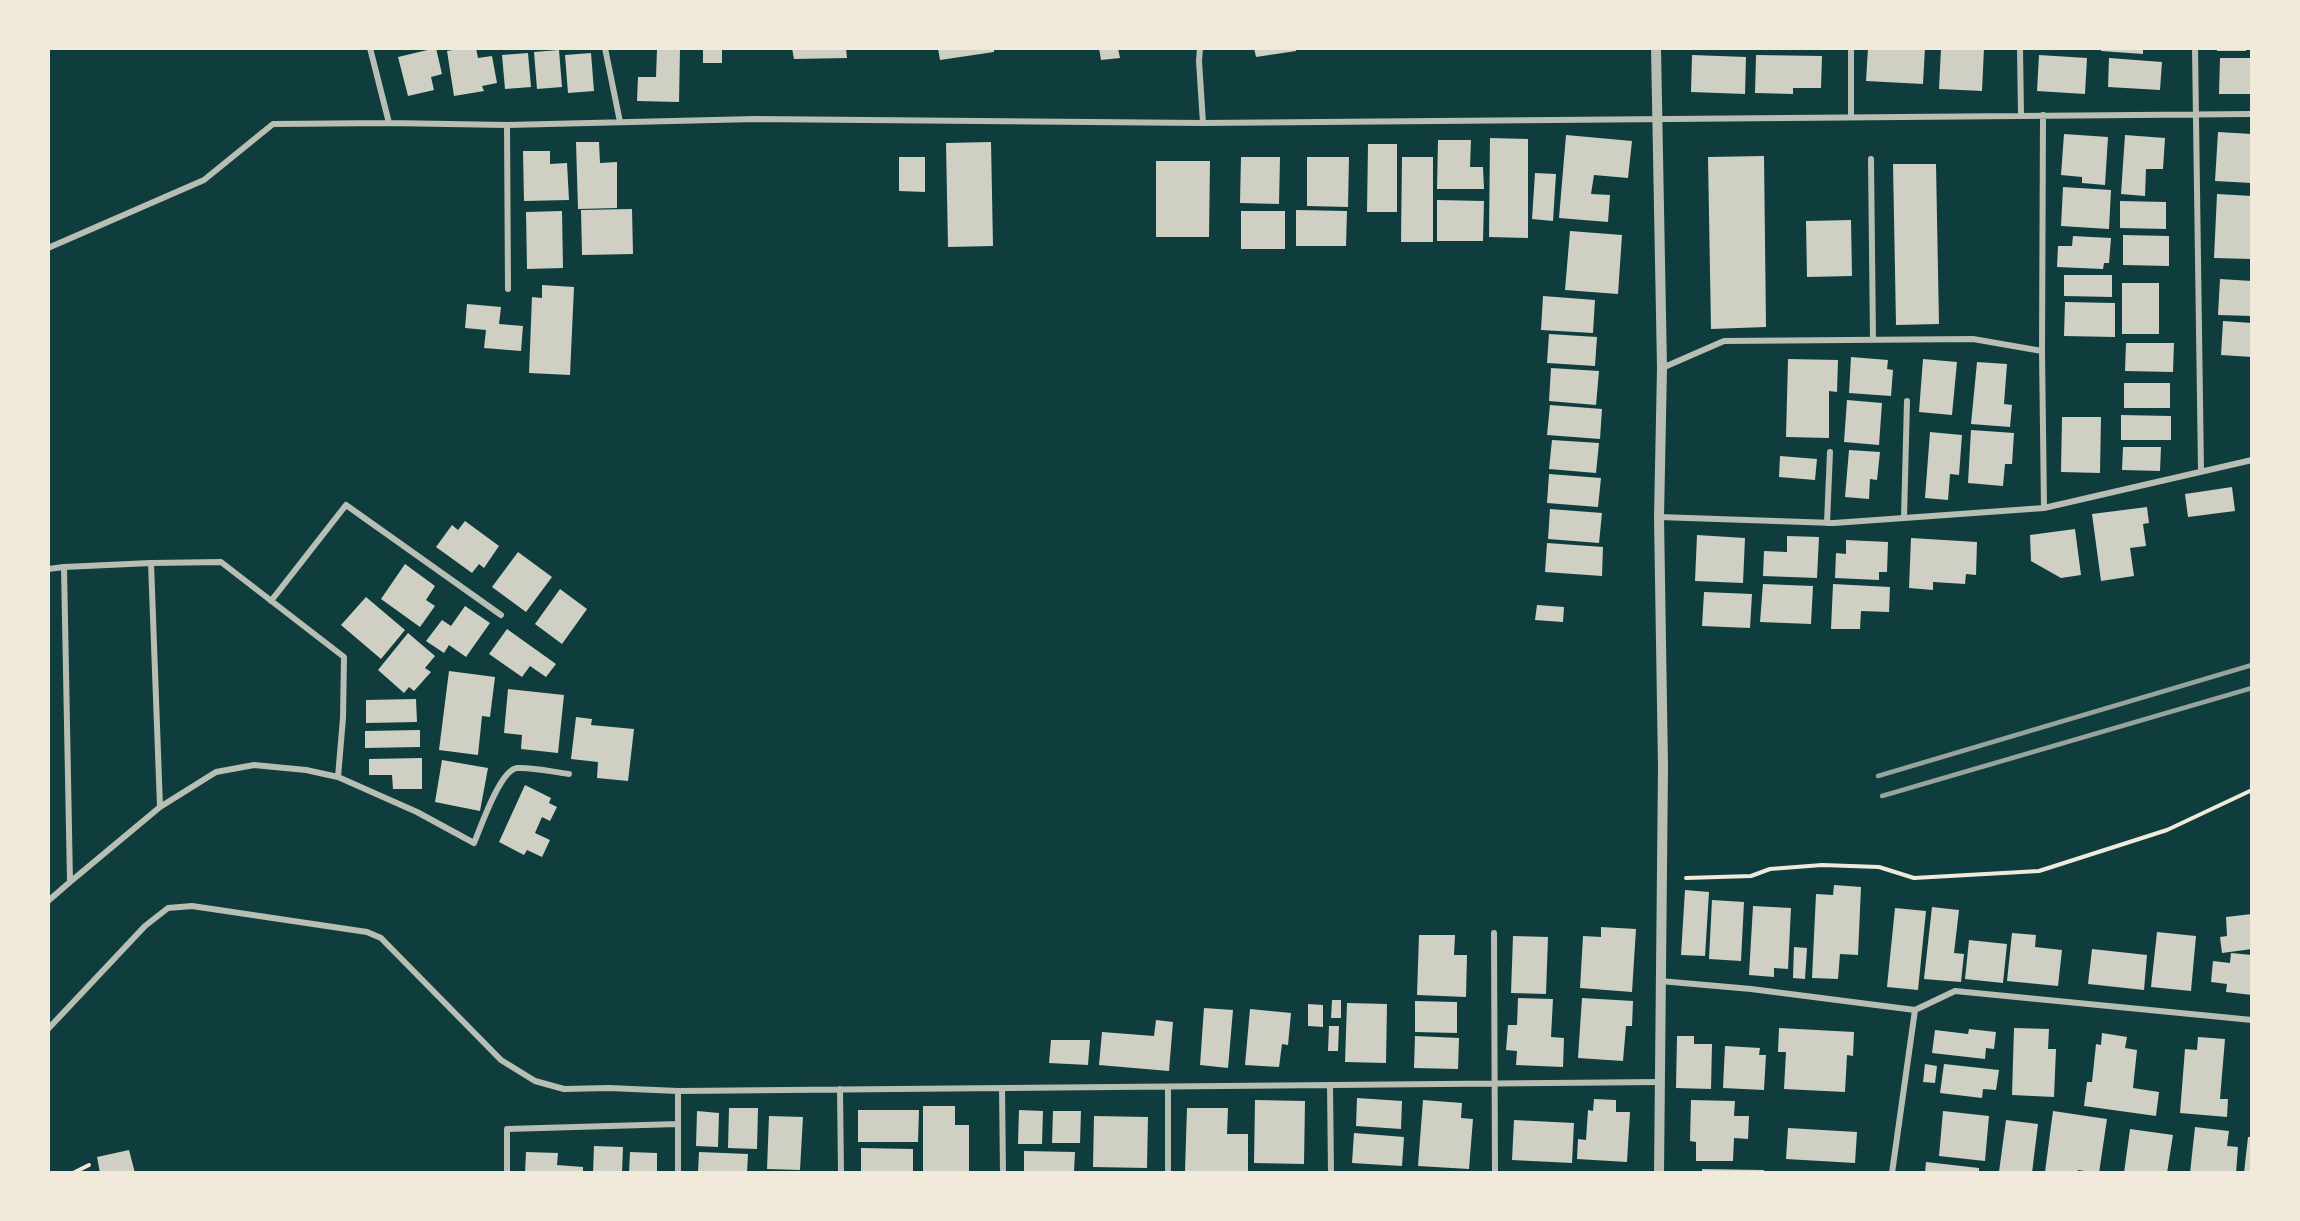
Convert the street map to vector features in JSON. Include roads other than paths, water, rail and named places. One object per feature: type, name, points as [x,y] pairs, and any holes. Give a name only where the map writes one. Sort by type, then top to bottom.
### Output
[{"type":"street","points":[[370,48],[389,123]]},
{"type":"street","points":[[605,48],[620,122]]},
{"type":"street","points":[[1200,48],[1203,123]]},
{"type":"street","points":[[1656,48],[1662,368],[1659,518],[1663,767],[1659,981],[1659,1173]]},
{"type":"street","points":[[1851,48],[1851,116]]},
{"type":"street","points":[[2020,48],[2021,115]]},
{"type":"street","points":[[2195,48],[2201,471]]},
{"type":"street","points":[[48,248],[204,180],[273,124],[507,125],[766,119],[1203,123],[2252,114]]},
{"type":"street","points":[[2043,115],[2044,508]]},
{"type":"street","points":[[507,125],[508,289]]},
{"type":"street","points":[[1872,159],[1873,340]]},
{"type":"street","points":[[1662,368],[1724,341],[1973,339],[2042,351]]},
{"type":"street","points":[[1904,518],[1906,400]]},
{"type":"street","points":[[1827,523],[1830,452]]},
{"type":"street","points":[[1659,518],[1827,523],[2044,508],[2252,460]]},
{"type":"street","points":[[271,602],[346,505],[501,615]]},
{"type":"street","points":[[48,569],[221,562],[344,657],[343,718],[338,777]]},
{"type":"street","points":[[152,563],[160,807]]},
{"type":"street","points":[[64,567],[70,882]]},
{"type":"street","points":[[48,901],[160,807],[216,772],[254,765],[306,770],[338,777],[417,812],[474,843],[500,783],[507,773],[516,768],[569,774]]},
{"type":"street","points":[[48,1029],[145,926],[168,908],[192,906],[367,932],[381,938],[501,1060],[535,1082],[564,1089],[678,1091],[1659,1082]]},
{"type":"street","points":[[1494,933],[1495,1173]]},
{"type":"street","points":[[1659,981],[1751,989],[1915,1010],[1955,991],[2252,1020]]},
{"type":"street","points":[[1892,1173],[1915,1010]]},
{"type":"street","points":[[1330,1085],[1331,1173]]},
{"type":"street","points":[[1168,1086],[1168,1173]]},
{"type":"street","points":[[1002,1088],[1002,1173]]},
{"type":"street","points":[[840,1089],[841,1173]]},
{"type":"street","points":[[678,1091],[678,1173]]},
{"type":"street","points":[[507,1173],[507,1129],[678,1124]]},
{"type":"railway","points":[[1878,776],[2252,665]]},
{"type":"railway","points":[[1882,796],[2252,688]]}]
